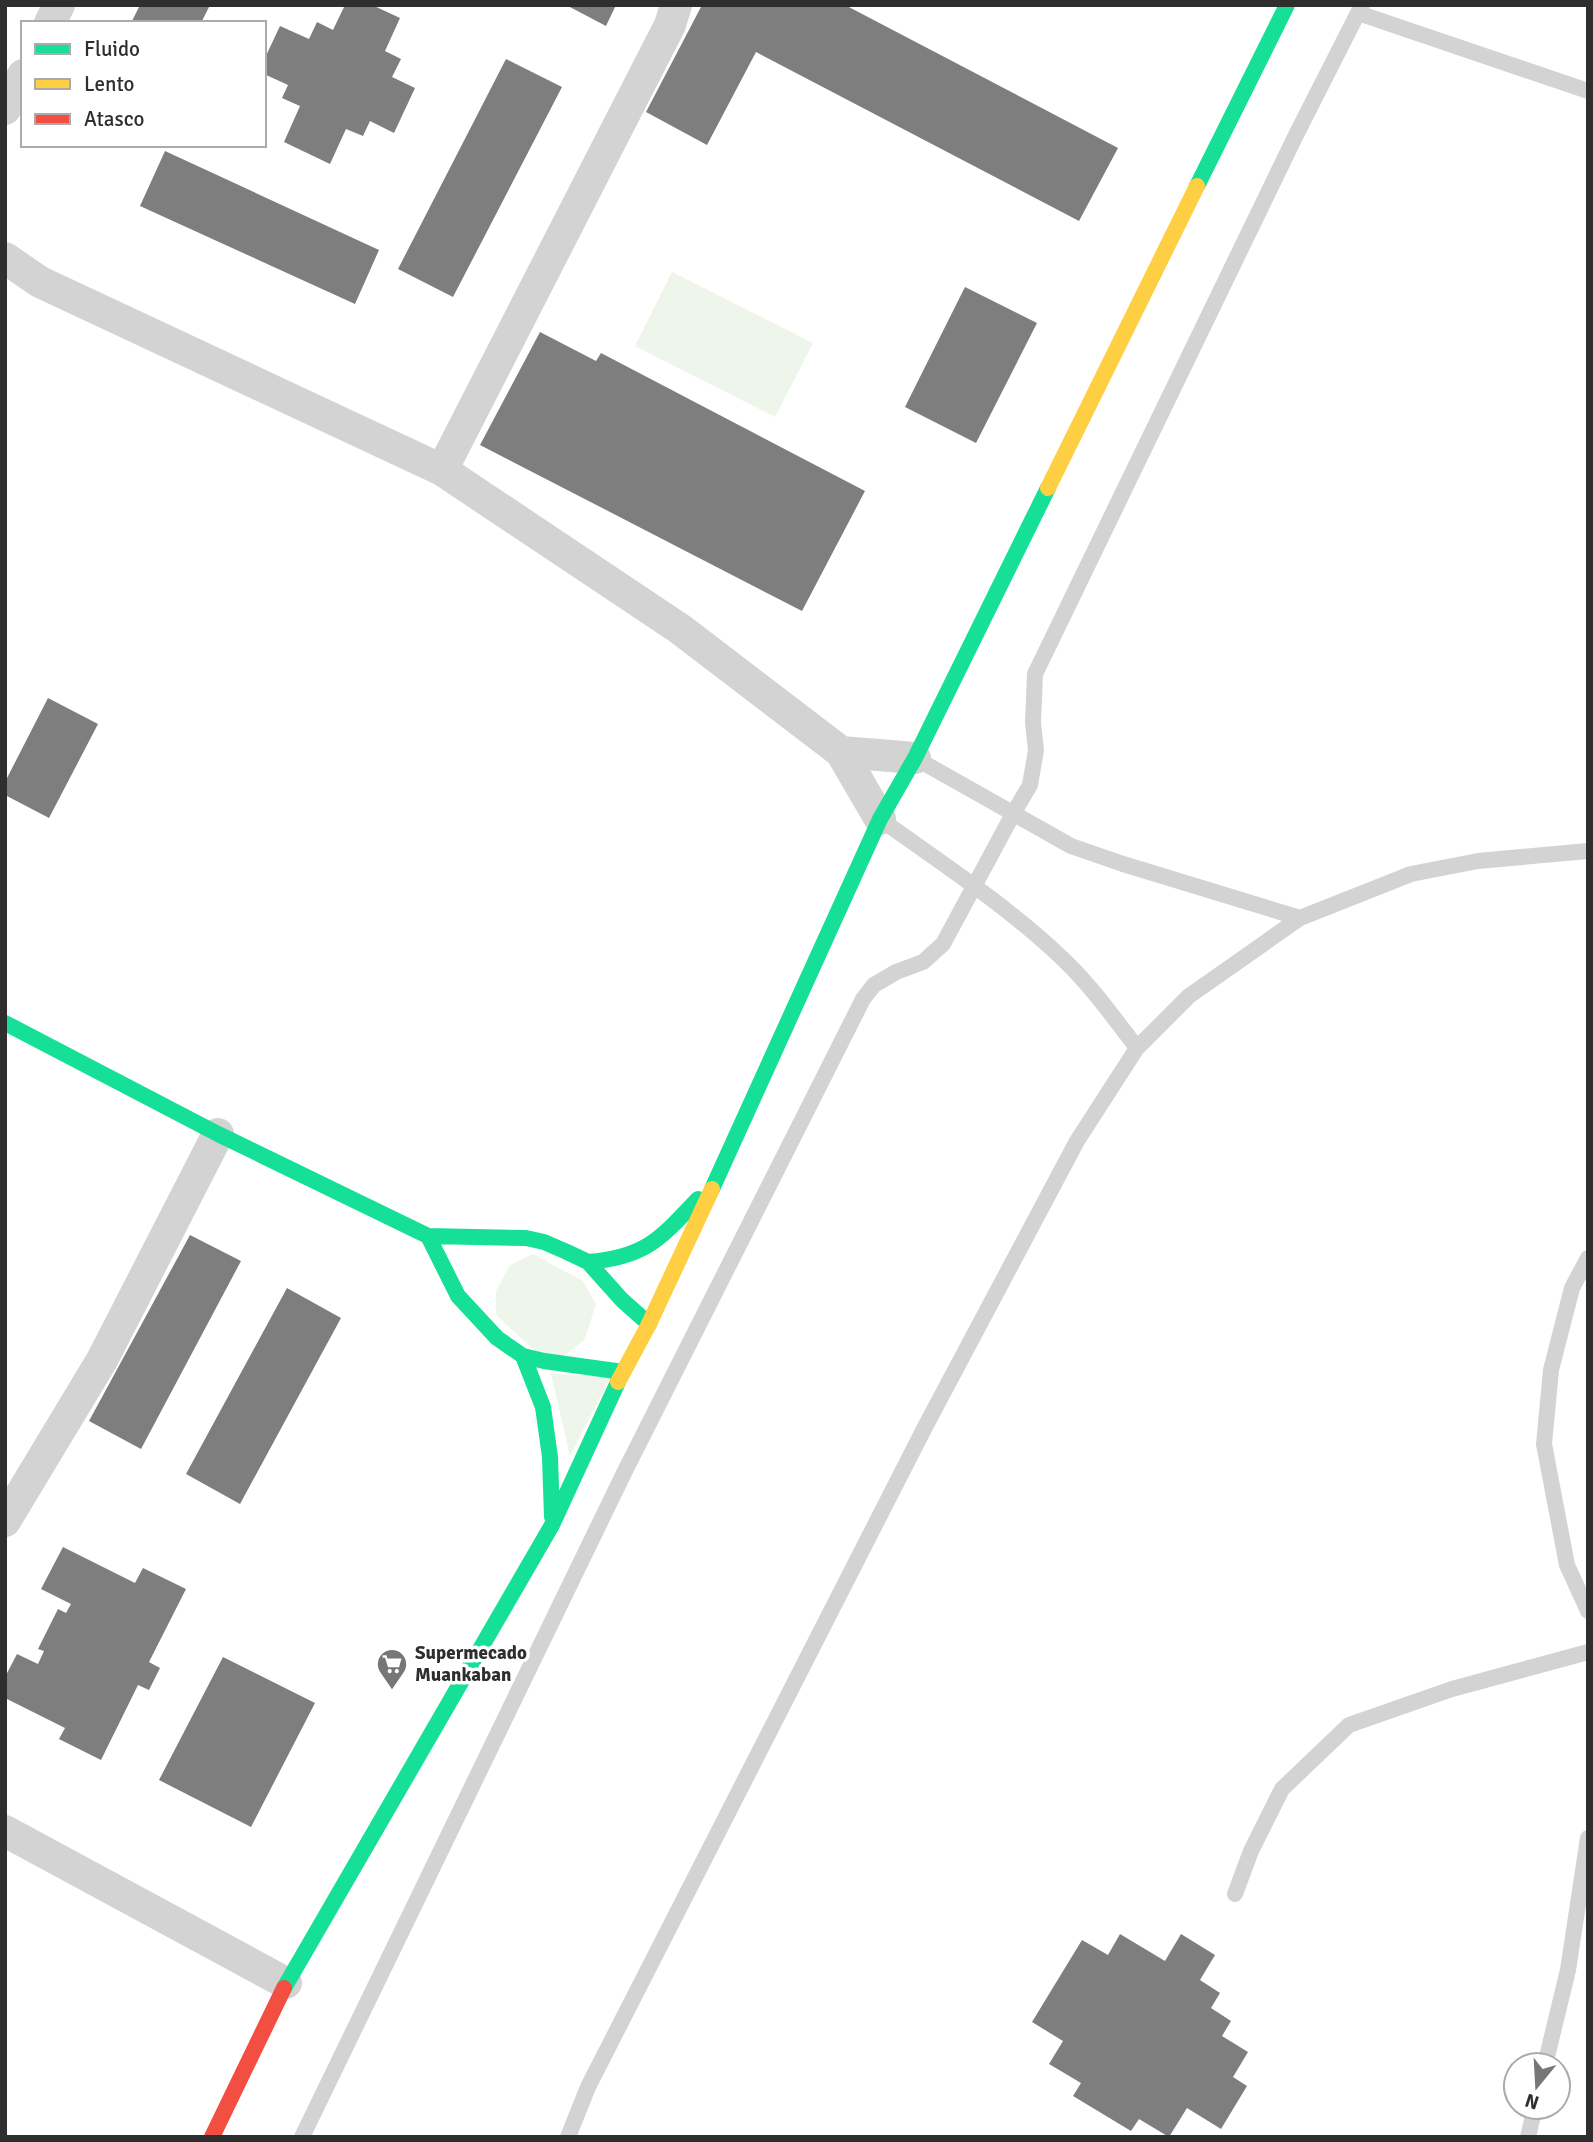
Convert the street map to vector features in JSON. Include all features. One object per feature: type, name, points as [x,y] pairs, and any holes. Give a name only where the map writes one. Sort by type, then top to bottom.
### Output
[{"type":"street","points":[[51,21],[60,5]]},
{"type":"street","points":[[442,470],[670,25],[676,5]]},
{"type":"street","points":[[212,2137],[286,1983],[552,1525],[766,1073],[880,819],[915,758],[1287,5]]},
{"type":"street","points":[[5,109],[21,79]]},
{"type":"street","points":[[5,258],[40,282],[442,470],[680,629],[841,752],[880,819]]},
{"type":"street","points":[[841,752],[915,758]]},
{"type":"street","points":[[5,1023],[218,1134],[428,1236],[526,1238],[544,1242],[588,1262],[622,1300],[649,1324]]},
{"type":"street","points":[[5,1521],[102,1360],[218,1134]]},
{"type":"street","points":[[588,1262],[622,1258],[667,1233],[715,1179]]},
{"type":"street","points":[[428,1236],[458,1296],[497,1338],[523,1356],[623,1372]]},
{"type":"street","points":[[523,1356],[543,1407],[550,1457],[552,1525]]},
{"type":"street","points":[[5,1831],[286,1983]]},
{"type":"lane","points":[[302,2137],[624,1473],[863,999],[874,985],[923,962],[943,944],[1030,785],[1036,750],[1033,723],[1035,674],[1296,135],[1360,9],[1588,91]]},
{"type":"lane","points":[[915,758],[1071,846],[1300,918]]},
{"type":"lane","points":[[880,819],[975,886],[1064,960],[1090,988],[1137,1048]]},
{"type":"lane","points":[[568,2137],[588,2087],[925,1427],[1077,1141],[1137,1048],[1189,996],[1300,918],[1411,874],[1478,861],[1588,851]]},
{"type":"lane","points":[[1588,1258],[1572,1288],[1551,1370],[1544,1444],[1567,1564],[1588,1611]]},
{"type":"lane","points":[[1235,1894],[1251,1851],[1282,1788],[1349,1725],[1452,1689],[1588,1652]]},
{"type":"lane","points":[[1548,2051],[1568,1970],[1588,1838]]},
{"type":"shaded area","points":[[672,272],[813,343],[775,417],[635,346]]},
{"type":"shaded area","points":[[533,1254],[583,1281],[596,1304],[585,1339],[563,1357],[542,1357],[496,1315],[496,1291],[510,1265]]},
{"type":"shaded area","points":[[551,1374],[611,1376],[570,1456]]},
{"type":"building","points":[[140,5],[210,5],[202,21],[132,21]]},
{"type":"building","points":[[345,5],[372,5],[400,18],[385,51],[401,59],[392,77],[415,88],[394,133],[370,121],[363,136],[346,129],[330,164],[284,142],[300,106],[282,98],[288,85],[266,75],[266,56],[280,26],[309,39],[317,22],[333,30]]},
{"type":"building","points":[[566,5],[616,5],[606,26]]},
{"type":"building","points":[[702,5],[845,5],[1118,148],[1079,221],[756,52],[707,145],[646,112]]},
{"type":"building","points":[[506,59],[562,87],[453,297],[398,269]]},
{"type":"building","points":[[165,151],[379,250],[355,304],[140,206]]},
{"type":"building","points":[[965,287],[1037,323],[976,443],[905,407]]},
{"type":"building","points":[[540,332],[596,361],[601,353],[865,491],[802,611],[480,445]]},
{"type":"building","points":[[48,698],[98,724],[49,818],[5,795],[5,782]]},
{"type":"building","points":[[190,1235],[241,1261],[141,1449],[89,1421]]},
{"type":"building","points":[[287,1288],[341,1318],[240,1504],[186,1474]]},
{"type":"building","points":[[63,1547],[135,1583],[143,1568],[186,1589],[149,1662],[160,1668],[149,1690],[138,1685],[101,1760],[59,1739],[65,1728],[5,1698],[5,1677],[17,1654],[38,1664],[44,1651],[38,1649],[58,1609],[66,1613],[71,1604],[41,1589]]},
{"type":"building","points":[[223,1657],[315,1703],[251,1827],[159,1780]]},
{"type":"building","points":[[1120,1934],[1165,1961],[1181,1934],[1215,1955],[1200,1980],[1220,1993],[1211,2008],[1231,2021],[1222,2036],[1248,2052],[1233,2077],[1247,2086],[1221,2129],[1187,2108],[1169,2137],[1139,2119],[1131,2131],[1073,2096],[1081,2083],[1049,2064],[1063,2041],[1032,2022],[1082,1940],[1108,1955]]},
{"type":"traffic: fast","points":[[1197,186],[1287,5]]},
{"type":"traffic: fast","points":[[712,1189],[880,819],[915,758],[1048,488]]},
{"type":"traffic: fast","points":[[5,1023],[218,1134],[428,1236],[526,1238],[567,1252],[588,1262],[622,1300],[649,1324]]},
{"type":"traffic: fast","points":[[588,1262],[624,1256],[650,1244],[698,1199]]},
{"type":"traffic: fast","points":[[428,1236],[458,1296],[497,1338],[523,1356],[623,1372]]},
{"type":"traffic: fast","points":[[523,1356],[543,1407],[550,1457],[552,1517]]},
{"type":"traffic: fast","points":[[284,1988],[552,1525],[618,1382]]},
{"type":"traffic: slow","points":[[1048,488],[1197,186]]},
{"type":"traffic: slow","points":[[618,1382],[649,1324],[712,1189]]},
{"type":"traffic: jam","points":[[212,2137],[284,1988]]},
{"type":"place","name":"Supermecado Muankaban","points":[[392,1691]]}]
